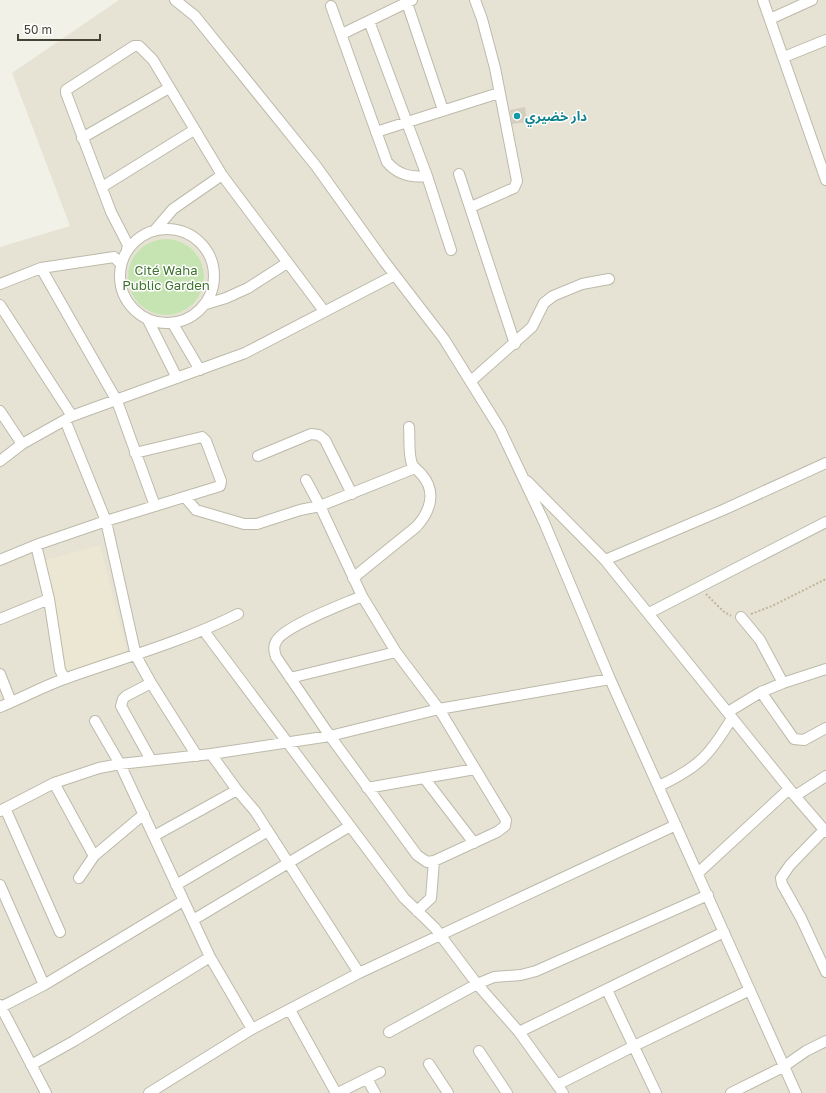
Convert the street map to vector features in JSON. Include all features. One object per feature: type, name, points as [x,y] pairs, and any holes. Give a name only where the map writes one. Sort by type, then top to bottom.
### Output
[{"type":"street","points":[[175,0],[195,16],[316,166],[395,275],[444,339],[500,429],[544,522],[610,679],[708,895],[783,1067],[796,1093]]},
{"type":"street","points":[[471,207],[514,188],[517,181],[498,93],[495,68],[484,25],[475,0]]},
{"type":"street","points":[[763,0],[784,57],[821,147],[826,180]]},
{"type":"street","points":[[770,19],[812,0]]},
{"type":"street","points":[[342,34],[408,1],[443,110]]},
{"type":"street","points":[[331,6],[387,162],[392,168],[404,176],[427,176]]},
{"type":"street","points":[[369,21],[427,176],[451,250]]},
{"type":"street","points":[[784,57],[826,40]]},
{"type":"street","points":[[127,250],[128,245],[111,212],[66,98],[66,90],[134,46],[139,46],[148,54],[222,175],[324,311]]},
{"type":"street","points":[[82,138],[169,88]]},
{"type":"street","points":[[376,132],[498,93]]},
{"type":"street","points":[[102,187],[194,130]]},
{"type":"street","points":[[459,174],[515,344]]},
{"type":"street","points":[[155,230],[171,229],[187,233],[200,243],[210,256],[214,272],[213,289],[206,304],[197,313],[186,320],[173,324],[160,324],[148,320],[136,313],[127,303],[121,291],[119,278],[120,264],[127,250],[135,241],[155,230],[173,210],[222,175]]},
{"type":"street","points":[[0,284],[41,268],[114,257],[120,264]]},
{"type":"street","points":[[206,304],[226,298],[248,288],[288,263]]},
{"type":"street","points":[[41,268],[117,401],[155,506]]},
{"type":"street","points":[[0,461],[22,444],[68,418],[245,352],[395,275]]},
{"type":"street","points":[[471,381],[515,344],[534,325],[544,303],[553,296],[582,284],[609,279]]},
{"type":"street","points":[[0,305],[68,418],[106,521],[136,656],[151,683],[197,756]]},
{"type":"street","points":[[148,320],[177,378]]},
{"type":"street","points":[[173,324],[200,370]]},
{"type":"street","points":[[0,411],[22,444]]},
{"type":"street","points":[[353,578],[424,519],[430,504],[431,492],[423,476],[411,463],[409,427]]},
{"type":"street","points":[[258,456],[311,434],[318,435],[325,440],[352,494]]},
{"type":"street","points":[[0,560],[36,545],[106,521],[220,486],[221,482],[205,438],[199,436],[135,453]]},
{"type":"street","points":[[605,560],[724,510],[826,463]]},
{"type":"street","points":[[184,497],[196,510],[251,524],[320,506],[415,468]]},
{"type":"street","points":[[523,477],[605,560],[792,793],[825,831],[790,865],[781,878],[782,884],[801,918],[826,972]]},
{"type":"street","points":[[306,480],[320,506],[362,596],[396,652],[439,709],[505,818],[506,823],[497,832],[434,862],[427,862],[417,855],[367,788],[276,657],[274,646],[280,636],[300,624],[362,596]]},
{"type":"street","points":[[544,522],[558,512]]},
{"type":"street","points":[[649,613],[826,522]]},
{"type":"street","points":[[36,545],[49,599],[60,670],[65,679]]},
{"type":"street","points":[[0,619],[49,599]]},
{"type":"street","points":[[0,707],[65,679],[136,656],[204,631],[238,614]]},
{"type":"street","points":[[741,617],[760,640],[783,683]]},
{"type":"street","points":[[204,631],[404,898],[441,936],[477,984],[519,1032],[560,1089],[634,1046],[750,990]]},
{"type":"street","points":[[290,678],[396,652]]},
{"type":"street","points":[[659,786],[686,774],[703,760],[717,743],[730,715],[761,692],[826,669]]},
{"type":"street","points":[[0,674],[11,702]]},
{"type":"street","points":[[60,932],[2,809],[54,783],[99,768],[120,764],[197,756],[330,736],[439,709],[610,679]]},
{"type":"street","points":[[151,683],[123,698],[121,706],[151,760]]},
{"type":"street","points":[[761,692],[794,739],[804,740],[826,728]]},
{"type":"street","points":[[95,721],[120,764],[210,957],[252,1030]]},
{"type":"street","points":[[211,754],[237,790],[255,811],[359,972]]},
{"type":"street","points":[[367,788],[475,769]]},
{"type":"street","points":[[698,873],[792,793],[826,776]]},
{"type":"street","points":[[425,779],[474,843]]},
{"type":"street","points":[[54,783],[94,856]]},
{"type":"street","points":[[154,836],[237,790]]},
{"type":"street","points":[[79,878],[94,856],[144,814]]},
{"type":"street","points":[[149,1093],[252,1030],[359,972],[441,936],[676,825]]},
{"type":"street","points":[[193,920],[350,826]]},
{"type":"street","points":[[176,885],[268,831]]},
{"type":"street","points":[[418,911],[431,898],[434,862]]},
{"type":"street","points":[[0,885],[44,985]]},
{"type":"street","points":[[389,1032],[477,984],[494,977],[521,975],[536,971],[708,895]]},
{"type":"street","points":[[46,1093],[1,1006],[44,985],[183,901]]},
{"type":"street","points":[[519,1032],[724,932]]},
{"type":"street","points":[[31,1065],[74,1041],[210,957]]},
{"type":"street","points":[[607,990],[656,1093]]},
{"type":"street","points":[[290,1010],[337,1093],[380,1072]]},
{"type":"street","points":[[730,1093],[783,1067],[806,1051],[826,1041]]},
{"type":"street","points":[[479,1050],[507,1093]]},
{"type":"street","points":[[429,1064],[448,1093]]},
{"type":"street","points":[[367,1079],[376,1093]]},
{"type":"path","points":[[700,587],[723,612],[730,616],[741,617],[772,606],[826,579]]},
{"type":"shaded area","points":[[119,0],[826,0],[826,1093],[0,1093],[0,247],[70,226],[12,73]]},
{"type":"shaded area","points":[[100,545],[127,652],[70,672],[64,667],[42,561]]},
{"type":"green space","name":"Cité Waha Public Garden","points":[[166,239],[180,242],[193,250],[201,263],[204,277],[201,291],[193,304],[180,312],[166,315],[152,312],[139,304],[131,291],[128,277],[131,263],[139,250],[152,242]]},
{"type":"building","name":"دار خضيري","points":[[525,107],[527,122],[512,124],[510,110]]},
{"type":"place","name":"دار خضيري","points":[[517,116]]}]
